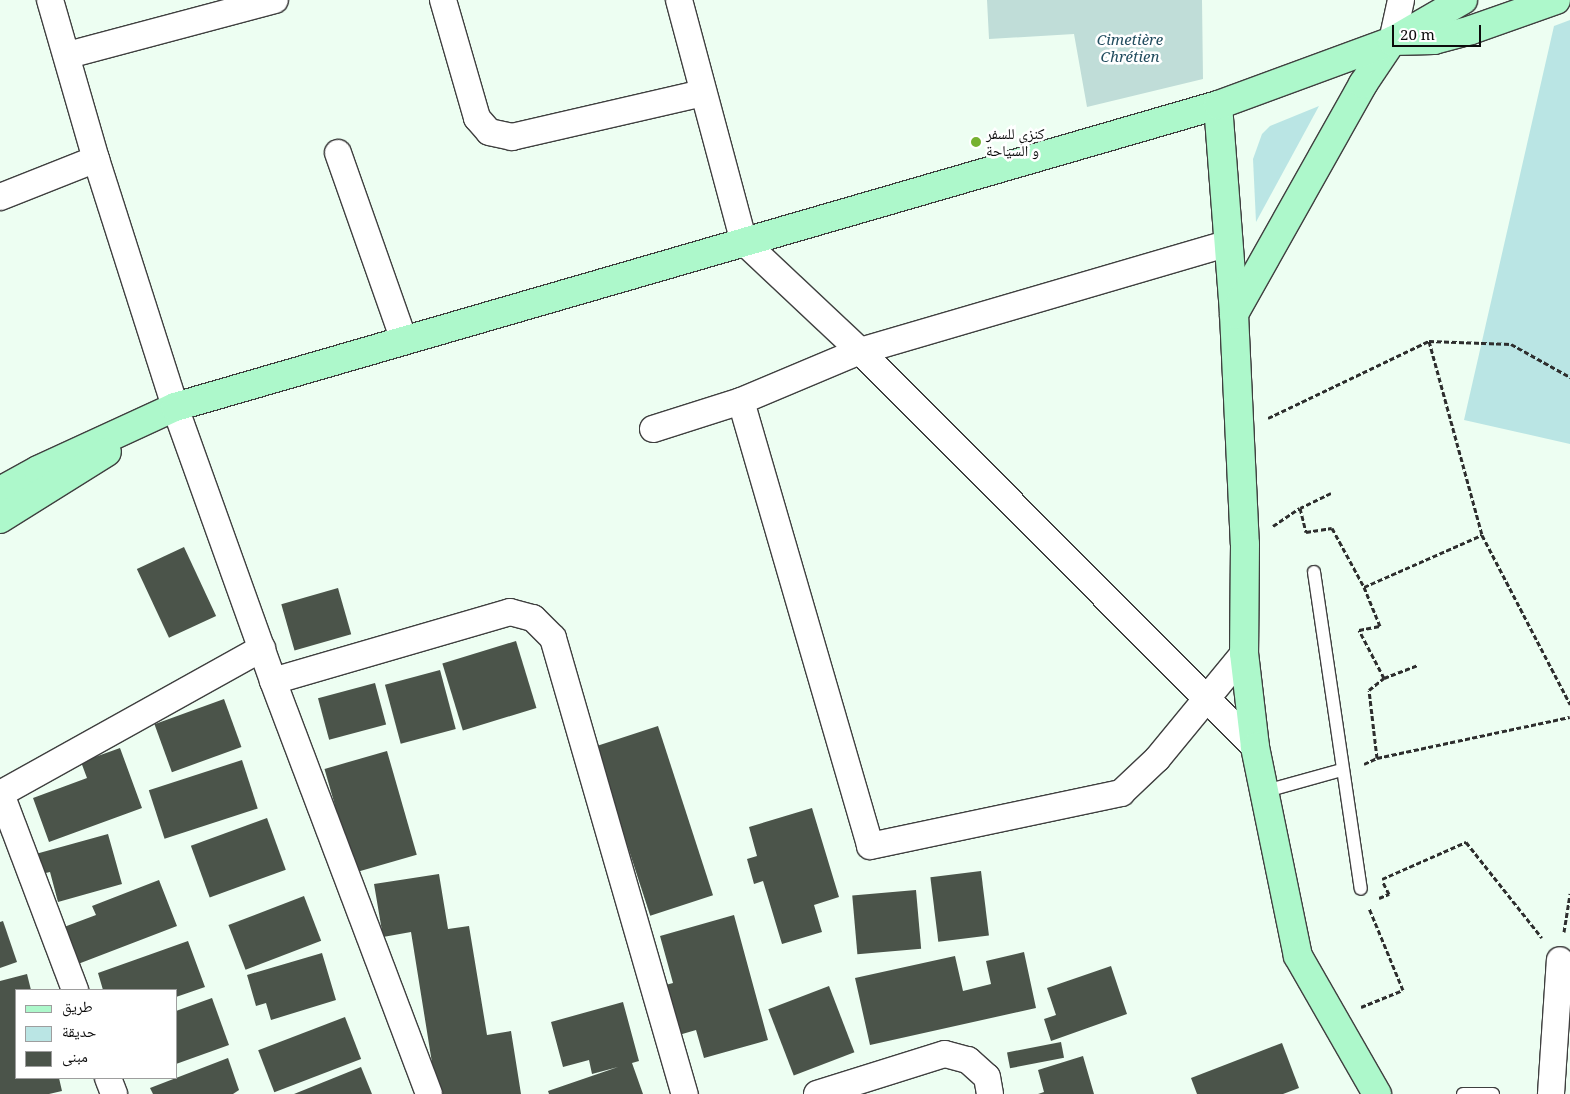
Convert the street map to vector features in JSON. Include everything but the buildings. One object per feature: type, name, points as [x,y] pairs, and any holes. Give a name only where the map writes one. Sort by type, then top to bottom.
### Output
[{"type":"street","points":[[50,0],[68,55],[96,159],[175,407],[273,681],[429,1094]]},
{"type":"street","points":[[68,55],[275,0]]},
{"type":"street","points":[[443,0],[477,118],[488,132],[512,137],[702,93]]},
{"type":"street","points":[[679,0],[702,93],[744,242],[860,351],[1207,702],[1255,747]]},
{"type":"street","points":[[1234,314],[1363,84],[1392,41],[1401,0]]},
{"type":"street","points":[[0,491],[38,470],[175,407],[1218,105],[1392,41],[1463,0]]},
{"type":"street","points":[[1392,41],[1434,40],[1471,30],[1556,0]]},
{"type":"street","points":[[1218,105],[1227,244],[1234,314],[1237,432],[1245,544],[1244,652],[1255,747],[1266,791],[1298,956],[1377,1094]]},
{"type":"street","points":[[338,153],[404,340]]},
{"type":"street","points":[[0,197],[96,159]]},
{"type":"street","points":[[653,429],[741,401],[860,351],[1227,244]]},
{"type":"street","points":[[741,401],[870,846],[1121,793],[1157,759],[1207,702],[1244,652]]},
{"type":"street","points":[[0,519],[62,483],[175,407]]},
{"type":"street","points":[[273,681],[510,612],[533,618],[540,624],[553,638],[685,1094]]},
{"type":"street","points":[[75,989],[1,794],[262,648]]},
{"type":"street","points":[[1551,1094],[1560,960]]},
{"type":"street","points":[[817,1094],[945,1054],[968,1060],[987,1077],[990,1094]]},
{"type":"street","points":[[108,1079],[114,1094]]},
{"type":"lane","points":[[1314,572],[1361,889]]},
{"type":"lane","points":[[1266,791],[1342,770]]},
{"type":"lane","points":[[1463,1094],[1493,1094]]},
{"type":"path","points":[[1429,341],[1482,535],[1570,704]]},
{"type":"path","points":[[1237,432],[1429,341],[1511,344],[1570,377]]},
{"type":"path","points":[[1331,493],[1300,508],[1306,532],[1332,528],[1364,587],[1380,626],[1359,630],[1384,678]]},
{"type":"path","points":[[1364,587],[1482,535]]},
{"type":"path","points":[[1377,758],[1369,690],[1384,678],[1418,664]]},
{"type":"path","points":[[1342,770],[1362,765],[1377,758],[1570,717]]},
{"type":"path","points":[[1362,765],[1364,774]]},
{"type":"path","points":[[1381,879],[1466,842],[1560,960]]},
{"type":"path","points":[[1374,900],[1389,894],[1381,879],[1380,869]]},
{"type":"path","points":[[1560,960],[1570,893]]},
{"type":"path","points":[[1332,1018],[1403,990],[1367,903]]},
{"type":"green space","name":"Cimetière Chrétien","points":[[987,0],[1202,0],[1203,79],[1087,107],[1074,34],[989,39]]},
{"type":"green space","points":[[1570,20],[1570,444],[1464,420],[1554,26]]},
{"type":"green space","points":[[1319,106],[1256,222],[1253,159],[1262,134],[1270,126]]},
{"type":"place","name":"كنزي للسفر و السياحة","points":[[976,142]]}]
